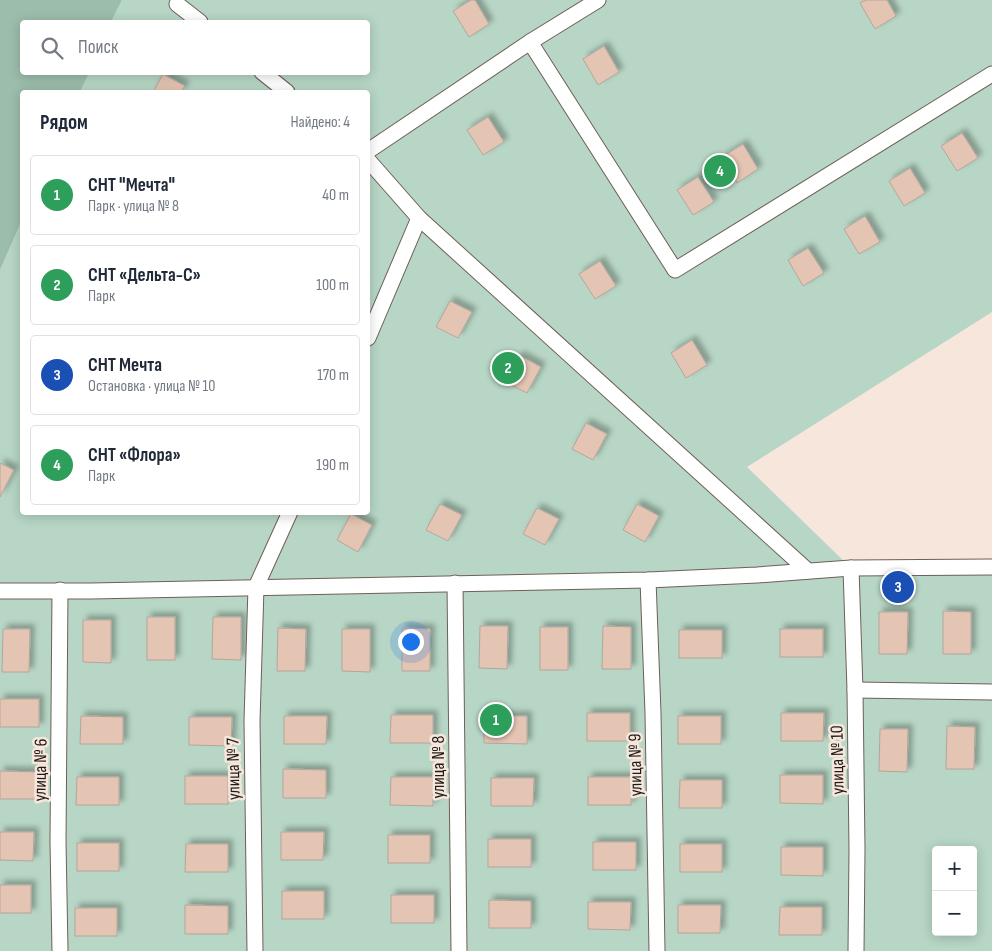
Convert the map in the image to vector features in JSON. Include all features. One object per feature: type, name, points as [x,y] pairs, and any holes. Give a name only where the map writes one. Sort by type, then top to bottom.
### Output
[{"type":"street","points":[[370,150],[530,42],[598,0]]},
{"type":"street","points":[[177,4],[197,20]]},
{"type":"street","points":[[530,42],[675,270],[992,74]]},
{"type":"street","points":[[266,75],[284,90]]},
{"type":"street","points":[[370,162],[419,218],[808,571]]},
{"type":"street","points":[[370,333],[419,218]]},
{"type":"street","points":[[256,587],[289,515]]},
{"type":"street","points":[[0,591],[91,591],[648,580],[851,568],[992,567]]},
{"type":"street","name":"улица № 10","points":[[851,568],[857,839],[856,951]]},
{"type":"street","name":"улица № 9","points":[[648,580],[653,713],[656,951]]},
{"type":"street","name":"улица № 8","points":[[455,583],[458,951]]},
{"type":"street","name":"улица № 7","points":[[255,951],[252,720],[256,587]]},
{"type":"street","name":"улица № 6","points":[[60,590],[58,842],[60,951]]},
{"type":"street","points":[[855,690],[992,692]]},
{"type":"green space","points":[[0,0],[122,0],[112,20],[20,20],[20,75],[88,75],[81,90],[20,90],[20,225],[0,270]]},
{"type":"green space","points":[[122,0],[992,0],[992,312],[747,467],[851,568],[992,567],[992,951],[0,951],[0,270],[20,225],[20,515],[370,515],[370,90],[81,90],[88,75],[370,75],[370,20],[112,20]]},
{"type":"building","points":[[471,0],[475,0],[489,24],[469,37],[453,11]]},
{"type":"building","points":[[866,0],[887,0],[896,16],[875,29],[860,3]]},
{"type":"building","points":[[604,46],[619,72],[598,85],[583,59]]},
{"type":"building","points":[[162,75],[185,86],[182,90],[154,90]]},
{"type":"building","points":[[488,117],[504,142],[483,155],[467,130]]},
{"type":"building","points":[[962,133],[978,158],[957,171],[941,146]]},
{"type":"building","points":[[743,144],[758,169],[737,183],[722,157]]},
{"type":"building","points":[[910,168],[925,193],[904,206],[889,181]]},
{"type":"building","points":[[698,177],[714,202],[693,215],[677,190]]},
{"type":"building","points":[[865,216],[880,242],[859,254],[844,229]]},
{"type":"building","points":[[808,248],[824,273],[803,286],[788,260]]},
{"type":"building","points":[[600,261],[616,286],[595,299],[579,274]]},
{"type":"building","points":[[450,301],[472,312],[458,338],[436,327]]},
{"type":"building","points":[[692,340],[707,365],[686,378],[671,353]]},
{"type":"building","points":[[519,355],[541,367],[527,393],[505,382]]},
{"type":"building","points":[[586,423],[607,434],[593,460],[572,449]]},
{"type":"building","points":[[0,463],[14,470],[0,497]]},
{"type":"building","points":[[440,504],[462,515],[448,541],[426,530]]},
{"type":"building","points":[[637,504],[659,516],[645,542],[623,530]]},
{"type":"building","points":[[537,508],[559,519],[545,545],[523,534]]},
{"type":"building","points":[[350,515],[372,525],[358,552],[337,540]]},
{"type":"building","points":[[943,611],[971,612],[971,654],[943,654]]},
{"type":"building","points":[[879,612],[908,612],[907,654],[879,654]]},
{"type":"building","points":[[147,617],[175,617],[175,660],[147,660]]},
{"type":"building","points":[[213,617],[241,617],[241,660],[212,659]]},
{"type":"building","points":[[83,620],[111,620],[111,663],[83,662]]},
{"type":"building","points":[[480,626],[508,626],[507,669],[479,668]]},
{"type":"building","points":[[603,626],[631,627],[631,669],[602,669]]},
{"type":"building","points":[[540,627],[568,627],[568,670],[540,670]]},
{"type":"building","points":[[278,628],[306,629],[305,671],[277,671]]},
{"type":"building","points":[[402,628],[430,629],[430,671],[402,671]]},
{"type":"building","points":[[3,629],[30,629],[29,672],[2,672]]},
{"type":"building","points":[[342,629],[370,629],[370,672],[342,671]]},
{"type":"building","points":[[780,629],[823,629],[823,657],[780,657]]},
{"type":"building","points":[[679,630],[722,630],[722,658],[679,658]]},
{"type":"building","points":[[0,699],[39,699],[39,727],[0,727]]},
{"type":"building","points":[[587,713],[630,713],[630,741],[587,741]]},
{"type":"building","points":[[781,713],[824,713],[823,741],[781,741]]},
{"type":"building","points":[[391,715],[433,715],[433,743],[390,743]]},
{"type":"building","points":[[81,716],[123,717],[123,744],[80,744]]},
{"type":"building","points":[[284,716],[327,716],[326,744],[284,744]]},
{"type":"building","points":[[484,716],[527,716],[527,744],[484,743]]},
{"type":"building","points":[[678,716],[721,716],[721,744],[678,744]]},
{"type":"building","points":[[189,717],[232,717],[231,746],[189,745]]},
{"type":"building","points":[[947,726],[975,727],[974,769],[946,769]]},
{"type":"building","points":[[880,729],[908,729],[907,772],[879,771]]},
{"type":"building","points":[[283,769],[326,770],[326,798],[283,798]]},
{"type":"building","points":[[0,771],[38,772],[37,799],[0,799]]},
{"type":"building","points":[[780,775],[823,775],[823,804],[780,803]]},
{"type":"building","points":[[185,776],[228,776],[228,804],[185,804]]},
{"type":"building","points":[[77,777],[119,777],[119,805],[76,805]]},
{"type":"building","points":[[391,777],[433,777],[433,806],[390,805]]},
{"type":"building","points":[[588,777],[631,777],[631,805],[588,805]]},
{"type":"building","points":[[491,778],[534,778],[533,806],[491,806]]},
{"type":"building","points":[[680,780],[722,780],[722,808],[679,808]]},
{"type":"building","points":[[0,832],[34,832],[33,861],[0,860]]},
{"type":"building","points":[[281,832],[324,832],[323,860],[281,860]]},
{"type":"building","points":[[388,835],[430,835],[430,863],[388,863]]},
{"type":"building","points":[[488,839],[531,839],[531,867],[488,867]]},
{"type":"building","points":[[593,842],[636,842],[636,870],[593,870]]},
{"type":"building","points":[[77,843],[119,843],[119,871],[77,871]]},
{"type":"building","points":[[186,844],[228,844],[228,872],[185,872]]},
{"type":"building","points":[[680,844],[722,844],[722,872],[680,872]]},
{"type":"building","points":[[781,847],[823,847],[823,876],[781,875]]},
{"type":"building","points":[[0,885],[31,885],[31,913],[0,913]]},
{"type":"building","points":[[282,891],[324,891],[324,919],[282,919]]},
{"type":"building","points":[[391,895],[434,895],[434,923],[391,923]]},
{"type":"building","points":[[489,900],[531,901],[531,928],[489,928]]},
{"type":"building","points":[[588,902],[631,902],[630,930],[588,929]]},
{"type":"building","points":[[185,905],[228,906],[228,934],[185,934]]},
{"type":"building","points":[[678,905],[721,905],[720,933],[678,933]]},
{"type":"building","points":[[780,907],[822,907],[822,935],[779,935]]},
{"type":"building","points":[[75,908],[117,908],[117,936],[75,936]]},
{"type":"place","name":"СНТ «Флора»","points":[[720,171]]},
{"type":"place","name":"СНТ «Дельта-С»","points":[[508,368]]},
{"type":"place","name":"СНТ Мечта","points":[[898,587]]},
{"type":"place","name":"СНТ \"Мечта\"","points":[[496,720]]}]
